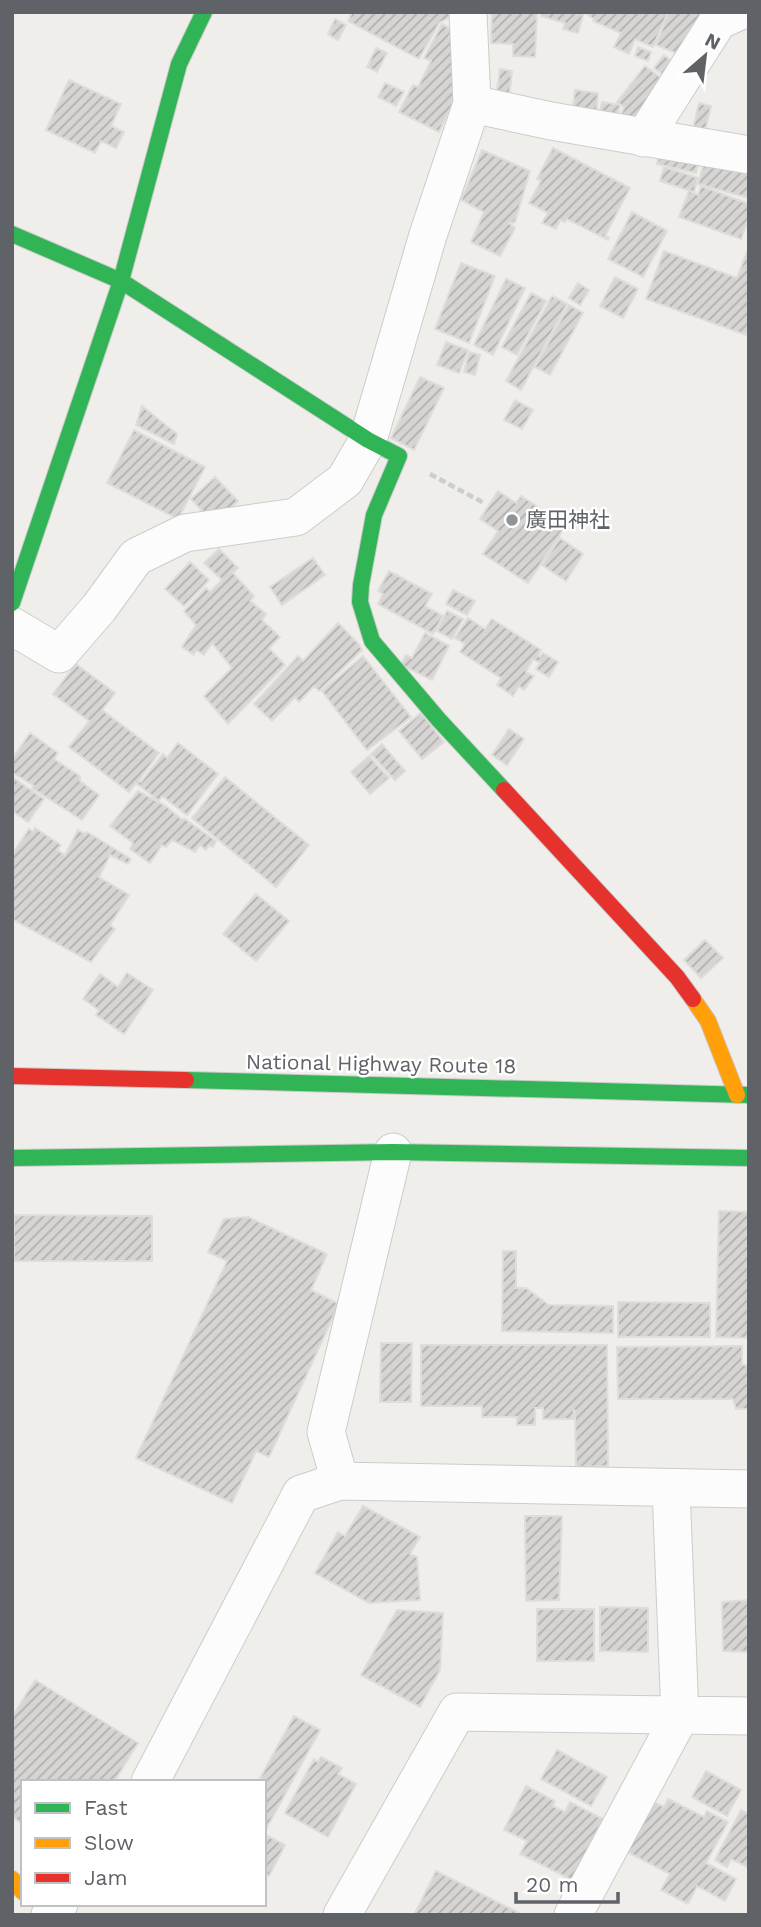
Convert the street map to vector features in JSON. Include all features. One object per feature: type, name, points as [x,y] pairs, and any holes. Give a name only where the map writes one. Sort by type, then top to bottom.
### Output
[{"type":"main road","points":[[12,603],[121,281],[179,64],[204,12]]},
{"type":"main road","points":[[12,234],[121,281],[384,448],[361,585],[360,602],[372,642],[439,720],[677,978],[708,1021],[743,1095]]},
{"type":"main road","name":"National Highway Route 18","points":[[12,1076],[743,1095]]},
{"type":"main road","points":[[12,1157],[393,1152],[749,1158]]},
{"type":"street","points":[[12,626],[59,654],[100,608],[136,557],[185,533],[296,517],[384,448],[428,235],[472,104],[468,12]]},
{"type":"street","points":[[644,138],[719,21],[738,12]]},
{"type":"street","points":[[472,104],[644,138],[749,155]]},
{"type":"street","points":[[340,1481],[326,1432],[393,1152]]},
{"type":"street","points":[[151,1780],[300,1494],[340,1481],[749,1489]]},
{"type":"street","points":[[573,1915],[680,1716],[671,1488]]},
{"type":"street","points":[[342,1915],[457,1712],[749,1716]]},
{"type":"path","points":[[384,448],[484,503]]},
{"type":"building","points":[[352,12],[451,12],[448,18],[439,23],[419,59],[348,21]]},
{"type":"building","points":[[492,12],[537,12],[535,57],[513,56],[513,44],[491,43]]},
{"type":"building","points":[[542,12],[584,12],[578,33],[563,29],[565,23],[541,16]]},
{"type":"building","points":[[587,12],[668,12],[653,47],[635,39],[629,54],[614,47],[621,33],[593,21]]},
{"type":"building","points":[[669,12],[701,13],[683,56],[656,45]]},
{"type":"building","points":[[335,19],[346,25],[338,40],[328,34]]},
{"type":"building","points":[[442,24],[453,30],[449,37],[456,41],[451,50],[459,55],[468,72],[439,132],[399,112],[413,85],[418,87],[431,61],[424,58]]},
{"type":"building","points":[[638,47],[651,52],[648,61],[635,56]]},
{"type":"building","points":[[376,48],[387,53],[377,72],[367,67]]},
{"type":"building","points":[[664,55],[677,65],[667,78],[654,68]]},
{"type":"building","points":[[645,66],[664,80],[632,123],[618,122],[624,107],[617,102]]},
{"type":"building","points":[[500,69],[512,71],[509,97],[496,96]]},
{"type":"building","points":[[69,80],[121,104],[111,126],[124,132],[116,148],[101,141],[95,153],[46,130]]},
{"type":"building","points":[[385,83],[404,92],[396,106],[378,97]]},
{"type":"building","points":[[575,90],[598,93],[596,119],[572,116]]},
{"type":"building","points":[[602,102],[620,105],[616,122],[598,119]]},
{"type":"building","points":[[699,103],[711,106],[704,136],[692,133]]},
{"type":"building","points":[[553,148],[630,188],[605,236],[608,240],[567,219],[565,222],[560,220],[556,229],[542,223],[548,213],[529,203],[541,181],[537,179]]},
{"type":"building","points":[[482,150],[530,171],[515,222],[509,223],[515,228],[500,256],[471,242],[484,212],[461,200]]},
{"type":"building","points":[[660,150],[699,159],[696,173],[657,164]]},
{"type":"building","points":[[706,156],[749,168],[749,198],[698,184]]},
{"type":"building","points":[[664,167],[698,178],[694,192],[660,181]]},
{"type":"building","points":[[701,186],[749,204],[749,217],[741,239],[679,217],[689,191],[698,195]]},
{"type":"building","points":[[632,212],[667,231],[643,277],[608,259]]},
{"type":"building","points":[[749,246],[749,328],[746,335],[646,299],[664,251],[737,278]]},
{"type":"building","points":[[461,263],[495,276],[469,343],[435,329]]},
{"type":"building","points":[[615,277],[638,289],[623,318],[600,306]]},
{"type":"building","points":[[506,279],[525,288],[493,355],[474,345]]},
{"type":"building","points":[[578,283],[589,290],[580,305],[569,298]]},
{"type":"building","points":[[531,293],[546,301],[517,355],[502,347]]},
{"type":"building","points":[[552,296],[567,304],[521,390],[506,381]]},
{"type":"building","points":[[569,305],[583,313],[550,375],[535,367]]},
{"type":"building","points":[[446,342],[468,350],[459,373],[437,365]]},
{"type":"building","points":[[469,352],[480,355],[475,375],[464,372]]},
{"type":"building","points":[[420,377],[444,388],[414,450],[391,438]]},
{"type":"building","points":[[515,400],[533,410],[522,429],[504,420]]},
{"type":"building","points":[[142,406],[177,434],[174,444],[136,425]]},
{"type":"building","points":[[134,430],[205,467],[178,519],[107,483]]},
{"type":"building","points":[[215,477],[238,501],[214,524],[191,499]]},
{"type":"building","points":[[498,491],[516,503],[521,496],[566,525],[528,583],[483,554],[498,531],[480,519]]},
{"type":"building","points":[[560,538],[583,554],[566,581],[542,565]]},
{"type":"building","points":[[219,549],[238,568],[233,573],[254,596],[250,601],[266,614],[262,620],[280,637],[269,648],[285,665],[228,724],[204,696],[232,668],[212,643],[204,655],[196,650],[194,655],[182,647],[196,625],[184,611],[206,588],[210,592],[222,580],[204,563]]},
{"type":"building","points":[[313,558],[325,575],[282,605],[270,587]]},
{"type":"building","points":[[190,562],[209,580],[184,606],[165,589]]},
{"type":"building","points":[[389,571],[432,594],[425,606],[443,616],[433,634],[378,604],[383,594],[378,591]]},
{"type":"building","points":[[453,590],[475,601],[467,615],[446,604]]},
{"type":"building","points":[[447,611],[463,619],[452,639],[437,631]]},
{"type":"building","points":[[468,618],[485,629],[492,619],[541,650],[538,655],[540,657],[543,653],[558,662],[549,677],[536,669],[540,663],[533,659],[526,672],[534,676],[524,690],[519,686],[513,696],[497,685],[501,678],[460,652],[465,644],[455,638]]},
{"type":"building","points":[[338,623],[362,650],[319,691],[314,686],[299,702],[295,697],[272,721],[254,704],[298,656],[303,661]]},
{"type":"building","points":[[425,633],[449,646],[432,680],[401,665],[406,655],[412,658]]},
{"type":"building","points":[[363,656],[411,717],[367,750],[322,691]]},
{"type":"building","points":[[76,664],[115,693],[102,710],[159,753],[139,780],[141,782],[163,754],[167,758],[178,743],[218,774],[187,815],[162,796],[159,801],[136,783],[129,792],[69,747],[89,721],[53,694]]},
{"type":"building","points":[[421,713],[444,742],[422,759],[399,731]]},
{"type":"building","points":[[509,729],[524,739],[507,765],[492,755]]},
{"type":"building","points":[[30,733],[58,753],[54,759],[80,776],[80,781],[99,795],[82,820],[12,772],[12,759]]},
{"type":"building","points":[[382,744],[405,771],[395,780],[371,754]]},
{"type":"building","points":[[369,756],[389,778],[370,794],[351,772]]},
{"type":"building","points":[[12,777],[44,799],[28,822],[12,811]]},
{"type":"building","points":[[225,777],[309,845],[276,887],[192,818]]},
{"type":"building","points":[[138,791],[166,806],[216,841],[213,847],[209,845],[206,850],[200,845],[195,852],[172,840],[166,847],[162,845],[150,863],[130,849],[133,843],[110,826]]},
{"type":"building","points":[[35,828],[61,845],[57,850],[65,855],[78,830],[85,834],[87,832],[131,859],[128,864],[110,855],[99,877],[129,895],[110,925],[115,929],[91,962],[12,919],[12,855],[29,829],[33,832]]},
{"type":"building","points":[[256,894],[289,921],[256,961],[223,934]]},
{"type":"building","points":[[705,940],[723,958],[701,978],[684,960]]},
{"type":"building","points":[[127,973],[153,990],[124,1034],[96,1015],[99,1010],[83,999],[100,974],[118,987]]},
{"type":"building","points":[[719,1211],[749,1212],[749,1338],[716,1337]]},
{"type":"building","points":[[14,1215],[152,1216],[152,1261],[14,1261]]},
{"type":"building","points":[[248,1217],[327,1254],[311,1290],[339,1304],[269,1457],[256,1451],[232,1503],[136,1458],[227,1261],[208,1252],[224,1219]]},
{"type":"building","points":[[503,1251],[516,1251],[516,1288],[526,1288],[549,1305],[613,1306],[613,1333],[502,1331]]},
{"type":"building","points":[[618,1302],[710,1303],[710,1337],[618,1337]]},
{"type":"building","points":[[381,1343],[412,1343],[411,1402],[380,1402]]},
{"type":"building","points":[[421,1345],[607,1345],[608,1466],[576,1467],[574,1410],[573,1419],[543,1419],[543,1408],[535,1408],[535,1425],[517,1425],[517,1417],[482,1417],[482,1406],[421,1406]]},
{"type":"building","points":[[742,1346],[742,1365],[749,1365],[749,1409],[736,1409],[733,1399],[618,1399],[617,1347]]},
{"type":"building","points":[[363,1506],[420,1537],[410,1554],[417,1557],[420,1600],[369,1603],[315,1573],[338,1532],[345,1536]]},
{"type":"building","points":[[525,1516],[562,1516],[559,1600],[526,1601]]},
{"type":"building","points":[[749,1600],[749,1652],[723,1651],[722,1602]]},
{"type":"building","points":[[600,1607],[648,1608],[648,1652],[600,1651]]},
{"type":"building","points":[[537,1609],[594,1609],[594,1661],[537,1661]]},
{"type":"building","points":[[397,1610],[443,1613],[440,1670],[420,1707],[361,1675]]},
{"type":"building","points":[[35,1680],[138,1743],[115,1780],[21,1780],[21,1823],[12,1817],[12,1717]]},
{"type":"building","points":[[294,1716],[320,1730],[266,1829],[266,1780],[259,1780]]},
{"type":"building","points":[[557,1750],[607,1777],[591,1806],[541,1779]]},
{"type":"building","points":[[321,1757],[342,1768],[338,1774],[356,1784],[328,1837],[285,1813],[314,1759],[318,1762]]},
{"type":"building","points":[[706,1771],[741,1790],[727,1816],[692,1797]]},
{"type":"building","points":[[526,1786],[555,1801],[553,1806],[565,1812],[570,1802],[603,1819],[572,1880],[520,1854],[527,1841],[504,1830]]},
{"type":"building","points":[[668,1799],[704,1817],[707,1811],[728,1822],[706,1863],[736,1879],[725,1901],[697,1886],[688,1904],[661,1890],[670,1874],[627,1852],[654,1802],[664,1807]]},
{"type":"building","points":[[741,1810],[749,1814],[749,1868],[731,1859],[727,1867],[715,1860]]},
{"type":"building","points":[[268,1836],[285,1845],[269,1876],[266,1874]]},
{"type":"building","points":[[436,1871],[523,1915],[414,1915]]},
{"type":"traffic: fast","points":[[12,603],[121,281],[179,64],[204,12]]},
{"type":"traffic: fast","points":[[12,234],[121,281],[368,440],[399,456],[374,515],[361,585],[360,602],[372,641],[439,720],[504,790]]},
{"type":"traffic: fast","points":[[186,1080],[749,1095]]},
{"type":"traffic: fast","points":[[12,1158],[393,1152],[749,1158]]},
{"type":"traffic: slow","points":[[693,999],[708,1021],[737,1095]]},
{"type":"traffic: slow","points":[[12,1879],[21,1890]]},
{"type":"traffic: jam","points":[[504,790],[677,977],[693,999]]},
{"type":"traffic: jam","points":[[12,1076],[186,1080]]},
{"type":"place","name":"廣田神社","points":[[512,520]]}]
